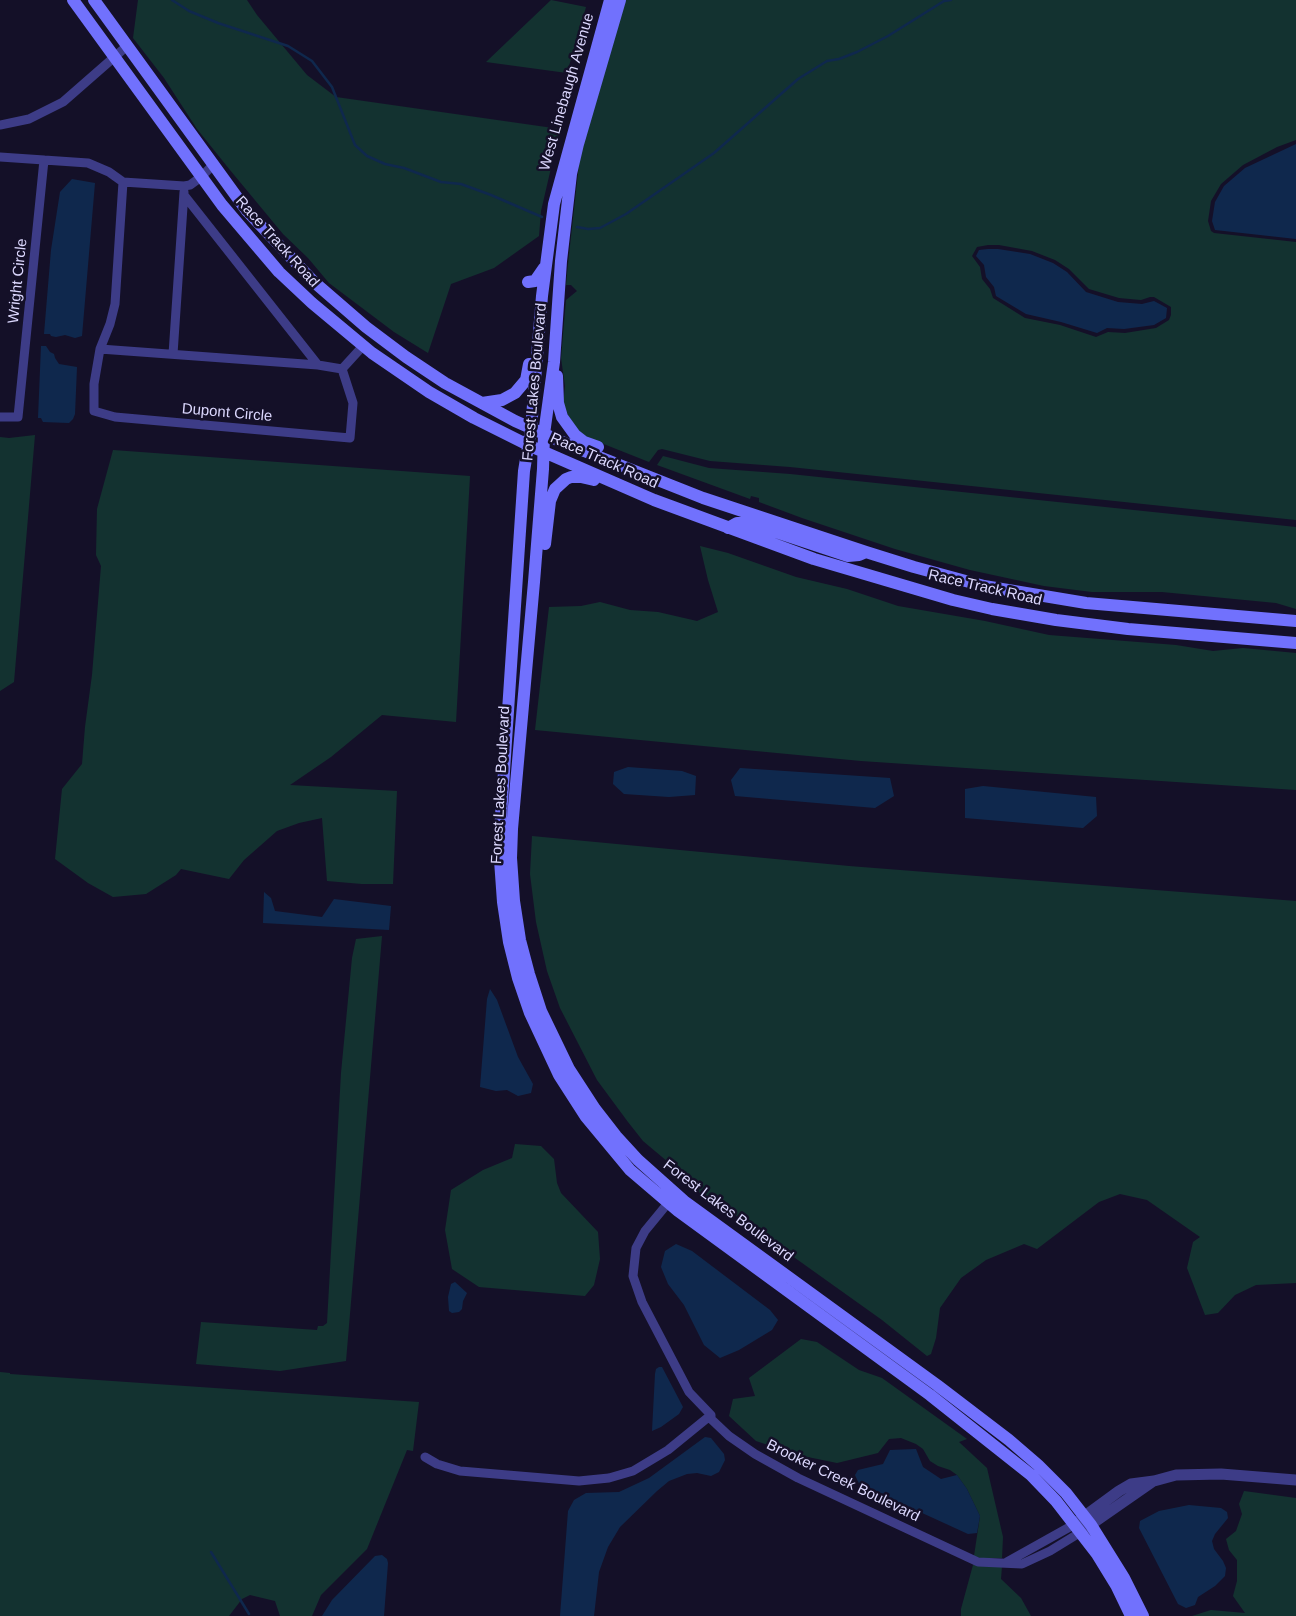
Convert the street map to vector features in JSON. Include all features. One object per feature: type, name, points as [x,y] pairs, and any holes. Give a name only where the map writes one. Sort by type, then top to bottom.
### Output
[{"type":"main road","name":"Race Track Road","points":[[73,0],[200,177],[279,272],[312,304],[362,346],[429,392],[474,418],[614,484],[728,528],[867,575],[992,610],[1038,618],[1128,629],[1296,642]]},
{"type":"main road","name":"Race Track Road","points":[[94,0],[247,211],[314,282],[341,306],[406,356],[445,383],[531,429],[693,494],[866,552],[984,586],[1058,599],[1129,607],[1296,621]]},
{"type":"main road","name":"West Linebaugh Avenue","points":[[556,194],[610,0]]},
{"type":"main road","name":"Forest Lakes Boulevard","points":[[620,0],[576,154],[568,194],[566,289],[558,306],[554,362],[544,434],[534,582],[511,858],[514,901],[520,940],[529,974],[545,1020],[569,1069],[595,1109],[638,1160],[684,1200],[937,1385],[1009,1440],[1038,1465],[1066,1493],[1130,1616]]},
{"type":"main road","name":"Forest Lakes Boulevard","points":[[556,194],[542,296],[528,445],[500,831],[503,902],[509,942],[518,978],[530,1013],[559,1075],[586,1117],[630,1170],[668,1203],[1004,1451],[1083,1524],[1124,1578],[1143,1616]]},
{"type":"main road","points":[[556,194],[559,216],[554,276],[566,289]]},
{"type":"main road","points":[[528,282],[535,280],[539,276],[546,263]]},
{"type":"main road","points":[[482,403],[508,397],[515,393],[526,380],[535,319],[542,296]]},
{"type":"main road","points":[[554,362],[557,373],[560,411],[574,435],[584,442],[713,494],[725,500],[734,508]]},
{"type":"main road","points":[[522,709],[528,692],[542,563],[552,494],[558,484],[571,477],[614,484]]},
{"type":"main road","points":[[754,501],[754,509],[766,519]]},
{"type":"main road","points":[[728,528],[737,523],[749,523],[848,556],[866,552]]},
{"type":"street","points":[[0,125],[30,119],[63,102],[127,46]]},
{"type":"street","points":[[0,156],[88,162],[109,172],[123,182],[184,191],[318,365]]},
{"type":"street","name":"Wright Circle","points":[[0,417],[18,417],[44,160]]},
{"type":"street","points":[[173,354],[184,191],[213,164]]},
{"type":"street","name":"Dupont Circle","points":[[123,182],[115,304],[110,324],[100,349],[94,384],[94,411],[115,417],[350,438],[353,403],[342,369]]},
{"type":"street","points":[[100,349],[318,365],[342,369],[362,346]]},
{"type":"street","name":"Brooker Creek Boulevard","points":[[668,1203],[645,1231],[636,1248],[633,1276],[642,1302],[689,1392],[710,1415],[711,1419],[748,1450],[798,1478],[978,1562],[1006,1562],[1083,1524],[1154,1481],[1176,1475],[1221,1474],[1296,1480]]},
{"type":"street","points":[[425,1457],[437,1464],[460,1471],[579,1481],[609,1478],[633,1471],[668,1450],[710,1415]]},
{"type":"green space","points":[[138,0],[247,0],[257,15],[307,75],[336,97],[560,129],[541,211],[539,236],[494,268],[451,284],[428,353],[394,332],[329,283],[308,258],[283,234],[230,170],[197,129],[164,78],[133,38]]},
{"type":"green space","points":[[551,0],[586,7],[567,73],[486,62]]},
{"type":"green space","points":[[624,0],[1296,0],[1296,140],[1277,147],[1243,165],[1221,184],[1211,201],[1208,221],[1211,231],[1214,233],[1296,242],[1296,520],[790,467],[710,461],[662,449],[658,450],[649,462],[586,437],[573,426],[563,405],[565,386],[561,358],[566,300],[577,291],[571,285],[566,285],[580,155]],"holes":[[[999,245],[1032,251],[1055,260],[1069,269],[1089,289],[1119,298],[1141,300],[1154,297],[1171,307],[1169,320],[1156,328],[1125,333],[1108,332],[1096,337],[1060,325],[1025,318],[993,298],[990,289],[982,279],[980,267],[972,256],[977,247]]]},
{"type":"green space","points":[[35,435],[14,682],[0,691],[0,437],[9,438]]},
{"type":"green space","points":[[113,450],[470,476],[456,722],[382,715],[331,757],[290,785],[397,791],[393,884],[327,881],[322,818],[299,823],[277,831],[244,860],[229,879],[181,869],[176,875],[146,894],[113,897],[88,883],[55,859],[62,789],[82,764],[101,566],[96,555],[97,509]]},
{"type":"green space","points":[[663,456],[709,468],[790,474],[1296,527],[1296,609],[1276,603],[1162,592],[1092,592],[1044,586],[970,570],[895,549],[802,518],[759,502],[759,498],[751,496],[750,499],[657,465]]},
{"type":"green space","points":[[700,546],[728,553],[796,577],[847,589],[898,606],[985,621],[1049,635],[1176,645],[1213,651],[1243,648],[1296,653],[1296,790],[861,761],[535,730],[549,607],[581,606],[600,602],[630,610],[658,612],[697,621],[718,612]]},
{"type":"green space","points":[[532,836],[849,866],[1296,901],[1296,1283],[1256,1285],[1235,1295],[1218,1313],[1205,1315],[1187,1268],[1193,1242],[1200,1237],[1147,1200],[1120,1194],[1099,1202],[1037,1249],[1024,1244],[986,1260],[961,1278],[940,1308],[936,1338],[931,1354],[927,1356],[882,1320],[711,1198],[687,1185],[685,1180],[668,1162],[643,1141],[628,1122],[597,1080],[560,1008],[547,971],[536,922],[530,874]]},
{"type":"green space","points":[[382,936],[346,1361],[280,1371],[196,1364],[201,1322],[317,1330],[318,1326],[323,1326],[327,1323],[341,1073],[352,958],[356,939]]},
{"type":"green space","points":[[515,1144],[541,1146],[554,1159],[557,1183],[561,1193],[598,1232],[600,1259],[594,1285],[585,1296],[479,1287],[452,1269],[445,1230],[451,1190],[483,1170],[512,1158]]},
{"type":"green space","points":[[801,1339],[817,1342],[859,1370],[882,1378],[967,1439],[959,1442],[987,1468],[1003,1537],[1002,1558],[979,1558],[974,1556],[980,1516],[967,1489],[957,1475],[930,1461],[923,1449],[916,1444],[901,1438],[889,1439],[878,1453],[837,1463],[798,1455],[756,1441],[729,1416],[733,1399],[755,1396],[749,1378]]},
{"type":"green space","points":[[0,1372],[419,1402],[413,1451],[407,1450],[367,1549],[321,1595],[312,1616],[280,1616],[275,1601],[250,1595],[242,1599],[229,1616],[0,1616]]},
{"type":"green space","points":[[1244,1491],[1296,1498],[1296,1616],[1192,1616],[1211,1610],[1245,1613],[1233,1596],[1237,1581],[1237,1560],[1229,1550],[1226,1539],[1236,1531],[1242,1514],[1239,1504]]},
{"type":"green space","points":[[973,1565],[1002,1566],[1001,1579],[1021,1598],[1031,1616],[961,1616],[961,1609]]},
{"type":"water","points":[[1296,144],[1296,239],[1215,230],[1212,221],[1215,202],[1224,186],[1245,168]]},
{"type":"water","points":[[72,179],[95,183],[82,336],[75,338],[65,335],[56,337],[44,334],[51,250],[60,192]]},
{"type":"water","points":[[988,249],[1030,254],[1053,263],[1067,272],[1086,292],[1118,302],[1142,304],[1154,301],[1167,308],[1166,318],[1154,325],[1124,329],[1107,328],[1097,333],[1026,314],[996,296],[994,287],[986,277],[984,265],[976,256],[979,250]]},
{"type":"water","points":[[41,346],[46,346],[54,354],[59,364],[77,367],[75,414],[69,423],[43,422],[41,418],[38,418]]},
{"type":"water","points":[[628,767],[682,771],[696,776],[695,795],[669,797],[624,794],[613,784],[614,772]]},
{"type":"water","points":[[740,768],[890,778],[894,796],[875,808],[735,796],[731,780]]},
{"type":"water","points":[[983,786],[1096,797],[1097,816],[1083,828],[965,818],[965,789]]},
{"type":"water","points":[[264,892],[271,898],[275,911],[322,917],[334,899],[391,906],[389,930],[263,923]]},
{"type":"water","points":[[490,989],[497,1000],[518,1057],[533,1084],[531,1093],[518,1096],[507,1090],[496,1091],[480,1087],[487,999]]},
{"type":"water","points":[[676,1244],[692,1251],[770,1310],[778,1320],[772,1330],[739,1350],[720,1358],[704,1345],[684,1305],[668,1284],[661,1267],[665,1251]]},
{"type":"water","points":[[455,1282],[467,1293],[462,1309],[459,1312],[452,1313],[449,1311],[448,1297],[451,1284]]},
{"type":"water","points":[[662,1367],[683,1407],[679,1414],[652,1431],[655,1374],[656,1369]]},
{"type":"water","points":[[705,1437],[711,1438],[724,1454],[725,1460],[719,1472],[711,1476],[697,1473],[687,1474],[669,1481],[657,1491],[620,1527],[608,1547],[599,1572],[594,1616],[560,1616],[568,1511],[574,1500],[586,1493],[619,1492],[649,1478]]},
{"type":"water","points":[[916,1449],[923,1467],[941,1479],[957,1475],[967,1489],[980,1516],[977,1533],[968,1534],[859,1484],[855,1475],[858,1470],[883,1464],[890,1450]]},
{"type":"water","points":[[1189,1505],[1221,1508],[1227,1512],[1228,1518],[1215,1534],[1212,1541],[1214,1549],[1226,1568],[1225,1576],[1215,1586],[1198,1597],[1195,1605],[1186,1608],[1178,1604],[1139,1528],[1140,1521],[1159,1511]]},
{"type":"water","points":[[382,1555],[387,1559],[388,1563],[384,1616],[322,1616],[332,1600],[375,1556]]},
{"type":"waterway","points":[[172,0],[189,11],[218,23],[288,46],[312,61],[332,87],[355,145],[367,156],[385,164],[404,168],[441,182],[461,184],[542,217]]},
{"type":"waterway","points":[[577,227],[588,229],[600,228],[626,214],[714,153],[798,79],[827,61],[839,59],[857,52],[888,36],[944,1],[951,0]]},
{"type":"waterway","points":[[211,1552],[249,1614]]}]
